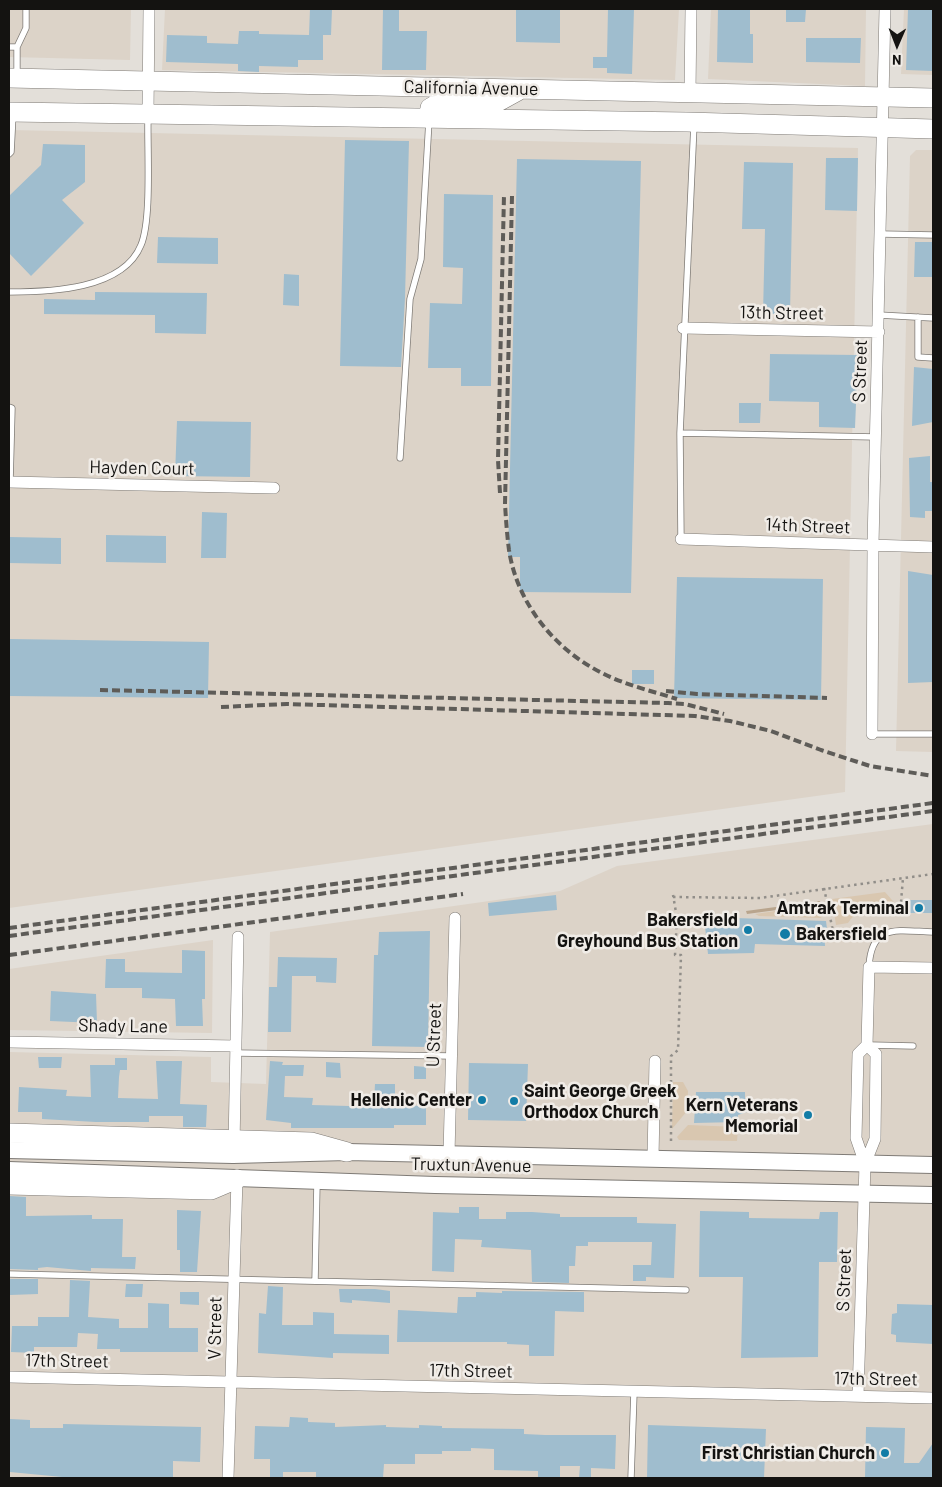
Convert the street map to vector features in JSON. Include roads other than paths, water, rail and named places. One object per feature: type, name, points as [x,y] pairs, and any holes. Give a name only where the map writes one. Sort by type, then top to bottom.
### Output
[{"type":"main road","name":"California Avenue","points":[[13,78],[933,98]]},
{"type":"main road","points":[[429,118],[430,108],[435,105],[498,102],[521,89]]},
{"type":"main road","points":[[622,121],[642,111],[685,109],[690,93]]},
{"type":"main road","name":"California Avenue","points":[[11,112],[694,122],[933,129]]},
{"type":"main road","points":[[9,1133],[234,1146]]},
{"type":"main road","points":[[9,1150],[234,1146],[311,1142],[347,1152]]},
{"type":"main road","points":[[9,1185],[211,1190],[237,1179],[250,1167],[259,1164],[322,1162],[347,1152]]},
{"type":"main road","name":"Truxtun Avenue","points":[[347,1152],[933,1165]]},
{"type":"main road","name":"Truxtun Avenue","points":[[9,1170],[237,1179],[933,1195]]},
{"type":"street","points":[[148,114],[149,9]]},
{"type":"street","points":[[690,93],[691,9]]},
{"type":"street","name":"S Street","points":[[872,734],[873,545],[886,9]]},
{"type":"street","name":"13th Street","points":[[683,328],[879,332]]},
{"type":"street","name":"Hayden Court","points":[[9,482],[274,488]]},
{"type":"street","name":"14th Street","points":[[681,539],[933,547]]},
{"type":"street","name":"U Street","points":[[449,1154],[456,918]]},
{"type":"street","points":[[234,1146],[238,937]]},
{"type":"street","points":[[869,967],[933,968]]},
{"type":"street","name":"S Street","points":[[865,1164],[856,1138],[858,1054],[867,1045],[869,967]]},
{"type":"street","name":"Shady Lane","points":[[9,1042],[236,1050]]},
{"type":"street","name":"S Street","points":[[858,1396],[865,1164],[875,1139],[876,1054],[867,1045]]},
{"type":"street","points":[[653,1158],[655,1061]]},
{"type":"street","name":"V Street","points":[[228,1478],[237,1179]]},
{"type":"street","name":"17th Street","points":[[9,1377],[933,1398]]},
{"type":"lane","points":[[13,78],[17,47],[26,28],[26,9]]},
{"type":"lane","points":[[9,47],[17,47]]},
{"type":"lane","points":[[9,154],[11,152],[11,112]]},
{"type":"lane","points":[[9,292],[47,292],[95,282],[118,272],[130,262],[141,245],[146,215],[148,114]]},
{"type":"lane","points":[[400,458],[410,299],[421,259],[429,118]]},
{"type":"lane","points":[[681,539],[680,433],[683,328],[694,122]]},
{"type":"lane","points":[[881,234],[933,235]]},
{"type":"lane","points":[[880,316],[933,318]]},
{"type":"lane","points":[[918,317],[918,357],[933,358]]},
{"type":"lane","points":[[9,408],[12,408],[9,482]]},
{"type":"lane","points":[[680,433],[876,437]]},
{"type":"lane","points":[[872,734],[933,734]]},
{"type":"lane","points":[[869,967],[870,949],[875,940],[884,933],[933,932]]},
{"type":"lane","points":[[867,1045],[912,1046]]},
{"type":"lane","points":[[236,1050],[451,1056]]},
{"type":"lane","points":[[315,1281],[317,1181]]},
{"type":"lane","points":[[9,1274],[686,1290]]},
{"type":"lane","points":[[630,1478],[634,1392]]},
{"type":"railway","points":[[500,493],[498,460],[504,195]]},
{"type":"railway","points":[[512,196],[505,504],[509,550],[513,570],[529,606],[540,622],[568,651],[611,677],[677,699]]},
{"type":"railway","points":[[100,690],[668,703],[685,704],[724,714]]},
{"type":"railway","points":[[666,691],[697,694],[827,698]]},
{"type":"railway","points":[[221,707],[287,704],[695,716],[730,721],[771,731],[870,766],[933,776]]},
{"type":"railway","points":[[9,928],[933,803]]},
{"type":"railway","points":[[9,936],[933,811]]},
{"type":"railway","points":[[9,955],[463,894]]},
{"type":"place","name":"Amtrak Terminal","points":[[919,908]]},
{"type":"place","name":"Bakersfield Greyhound Bus Station","points":[[748,930]]},
{"type":"place","name":"Bakersfield","points":[[785,934]]},
{"type":"place","name":"Hellenic Center","points":[[482,1100]]},
{"type":"place","name":"Saint George Greek Orthodox Church","points":[[514,1101]]},
{"type":"place","name":"Kern Veterans Memorial","points":[[808,1115]]},
{"type":"place","name":"First Christian Church","points":[[885,1453]]}]
